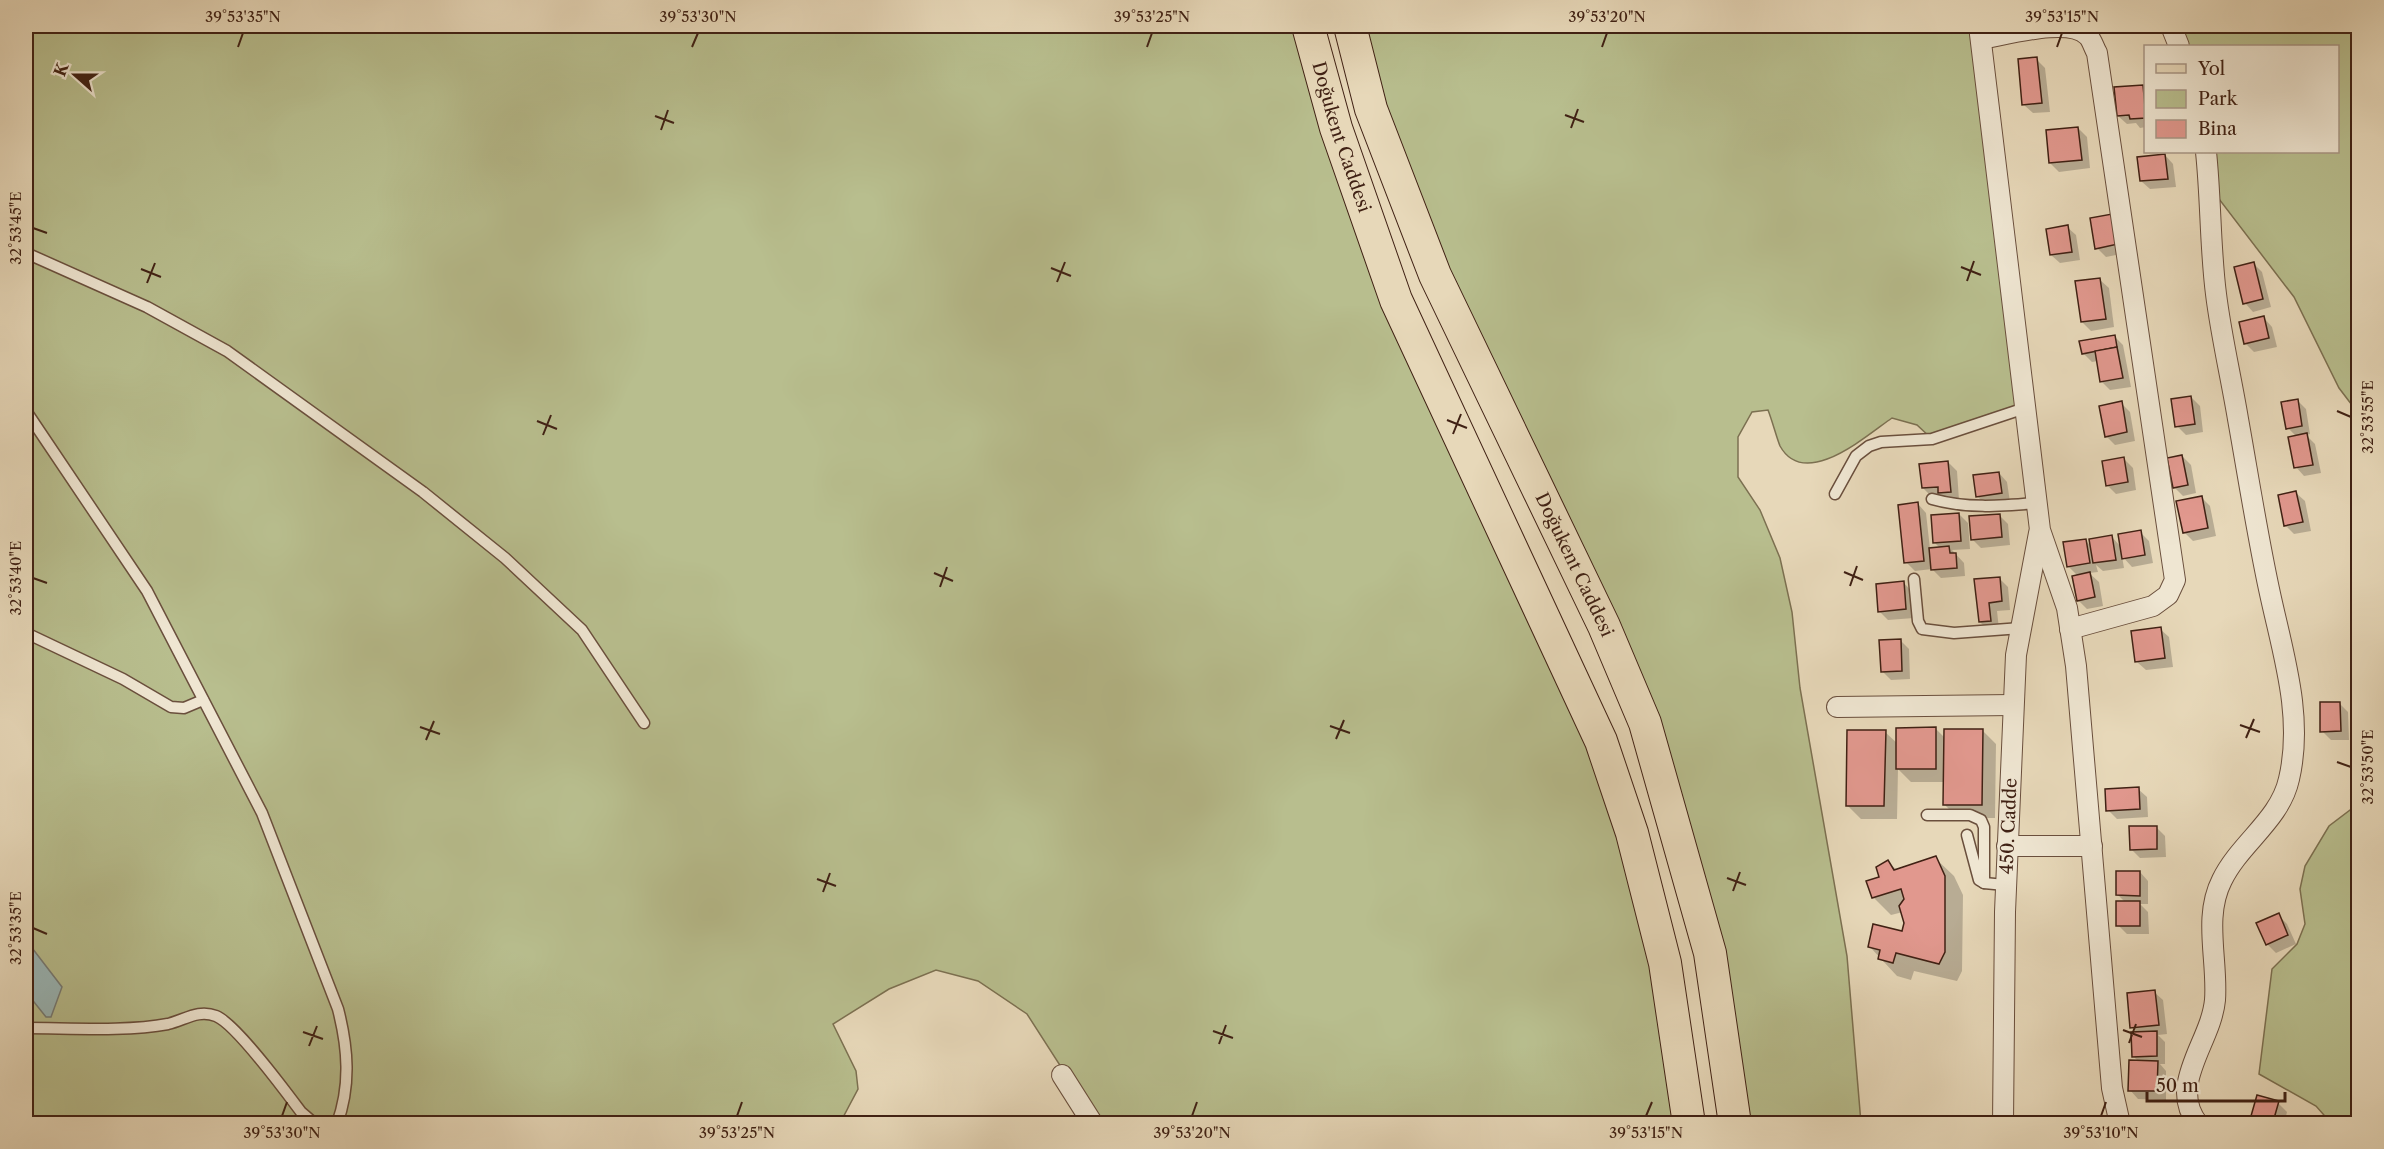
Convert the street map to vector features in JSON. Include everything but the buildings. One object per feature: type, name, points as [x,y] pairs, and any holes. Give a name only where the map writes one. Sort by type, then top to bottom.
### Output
[{"type":"main road","name":"Doğukent Caddesi","points":[[1308,26],[1336,128],[1396,300],[1558,643],[1601,741],[1632,833],[1665,963],[1689,1124]]},
{"type":"main road","name":"Doğukent Caddesi","points":[[1350,26],[1371,109],[1435,275],[1604,626],[1645,723],[1710,953],[1735,1124]]},
{"type":"street","points":[[2171,26],[2179,45]]},
{"type":"street","points":[[2070,629],[2153,606],[2168,595],[2175,580],[2097,53],[2088,36],[2074,28],[1980,32],[2040,530],[2067,608],[2070,629],[2076,666],[2112,1088],[2120,1124]]},
{"type":"street","points":[[2198,1124],[2187,1110],[2186,1090],[2192,1068],[2209,1028],[2215,1000],[2213,908],[2221,880],[2240,851],[2274,814],[2289,780],[2293,739],[2291,686],[2269,588],[2216,293],[2206,153]]},
{"type":"street","name":"450. Cadde","points":[[2003,1124],[2007,846],[2016,655],[2040,530]]},
{"type":"street","points":[[1837,707],[2013,705]]},
{"type":"street","points":[[2007,846],[2092,846]]},
{"type":"street","points":[[1062,1075],[1093,1124]]},
{"type":"lane","points":[[26,253],[147,307],[227,351],[423,492],[505,558],[582,630],[644,723]]},
{"type":"lane","points":[[1835,494],[1856,456],[1869,446],[1881,442],[1932,439],[2025,408]]},
{"type":"lane","points":[[26,411],[147,591],[262,813],[338,1009],[347,1066],[344,1103],[337,1124]]},
{"type":"lane","points":[[1932,499],[1956,506],[1986,507],[2036,503]]},
{"type":"lane","points":[[1914,579],[1918,621],[1922,629],[1954,633],[2021,628]]},
{"type":"lane","points":[[26,633],[123,679],[171,707],[184,708],[203,700]]},
{"type":"lane","points":[[1927,815],[1970,815],[1981,820],[1984,827],[1984,883]]},
{"type":"lane","points":[[1967,835],[1977,876],[1984,883],[2006,885]]},
{"type":"lane","points":[[26,1028],[143,1026],[169,1024],[198,1014],[212,1014],[231,1026],[301,1112],[315,1124]]},
{"type":"green space","points":[[26,26],[1308,26],[1336,128],[1601,741],[1689,1123],[1097,1123],[1027,1014],[978,981],[936,970],[889,989],[833,1024],[856,1071],[858,1089],[840,1123],[26,1123]]},
{"type":"green space","points":[[1351,26],[2032,26],[1981,39],[2025,408],[1932,439],[1917,425],[1892,418],[1836,455],[1820,461],[1805,463],[1791,458],[1780,446],[1768,410],[1752,412],[1738,437],[1738,477],[1760,510],[1780,558],[1792,612],[1800,688],[1847,956],[1861,1123],[1735,1123],[1674,819],[1435,275]]},
{"type":"green space","points":[[2171,26],[2358,26],[2358,413],[2339,388],[2294,297],[2219,199],[2206,153],[2339,153],[2339,45],[2179,45]]},
{"type":"green space","points":[[2358,804],[2358,1123],[2331,1123],[2316,1106],[2259,1074],[2272,969],[2297,944],[2305,924],[2300,889],[2305,866],[2329,826]]},
{"type":"water","points":[[26,940],[62,987],[51,1017],[46,1017],[26,992]]}]
